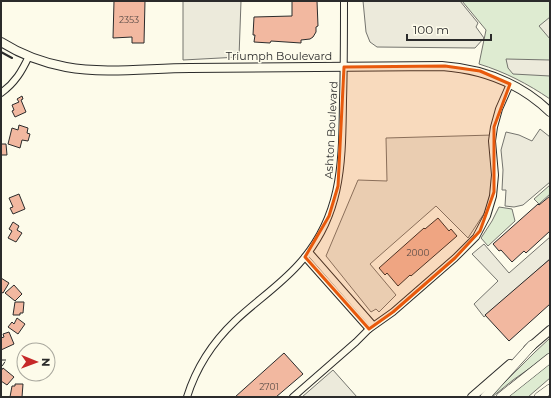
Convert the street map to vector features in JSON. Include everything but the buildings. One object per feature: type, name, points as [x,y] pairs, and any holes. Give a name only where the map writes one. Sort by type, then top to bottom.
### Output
[{"type":"highway","points":[[484,397],[532,345]]},
{"type":"highway","points":[[501,397],[550,358]]},
{"type":"highway","points":[[539,397],[550,389]]},
{"type":"main road","name":"Triumph Boulevard","points":[[1,42],[8,47],[29,56],[67,67],[94,70],[442,66],[480,71],[510,84],[526,93],[550,112]]},
{"type":"main road","points":[[472,397],[550,330]]},
{"type":"street","name":"Ashton Boulevard","points":[[187,397],[195,375],[221,335],[285,278],[307,254],[321,233],[329,216],[338,186],[342,158],[344,1]]},
{"type":"street","points":[[1,93],[20,75],[29,56]]},
{"type":"street","points":[[293,397],[371,327],[393,312],[462,252],[476,237],[490,208],[494,192],[495,175],[492,148],[494,127],[499,109],[510,84]]},
{"type":"street","points":[[307,254],[371,327]]},
{"type":"highlighted area","points":[[445,66],[480,71],[510,84],[494,127],[494,192],[480,231],[455,258],[393,312],[369,329],[305,257],[329,216],[338,186],[344,67]]},
{"type":"green space","points":[[462,1],[550,1],[550,99],[516,79],[479,64],[486,30]]},
{"type":"green space","points":[[550,185],[550,194],[539,204],[534,199]]},
{"type":"green space","points":[[499,207],[512,209],[515,221],[488,246],[481,238]]},
{"type":"green space","points":[[550,338],[550,354],[490,397],[535,352]]},
{"type":"green space","points":[[550,363],[550,378],[528,397],[504,397]]},
{"type":"shaded area","points":[[183,1],[241,1],[239,57],[183,60]]},
{"type":"shaded area","points":[[363,1],[460,1],[478,23],[476,27],[484,38],[475,48],[377,47],[370,42],[366,32]]},
{"type":"shaded area","points":[[550,17],[550,39],[539,26]]},
{"type":"shaded area","points":[[506,59],[550,60],[550,76],[513,74],[508,68]]},
{"type":"shaded area","points":[[540,129],[550,137],[550,182],[523,205],[514,207],[505,206],[506,190],[502,190],[503,170],[501,150],[506,132],[519,135],[532,141]]},
{"type":"shaded area","points":[[493,135],[491,192],[485,212],[468,238],[436,206],[370,264],[396,295],[379,312],[376,309],[371,312],[326,256],[358,180],[387,181],[386,138]]},
{"type":"shaded area","points":[[550,237],[550,259],[484,317],[474,304],[498,281],[472,254],[484,244],[509,273]]},
{"type":"shaded area","points":[[333,370],[357,397],[302,397]]},
{"type":"fence","points":[[1,360],[6,360],[1,368]]},
{"type":"wall","points":[[1,52],[12,58]]}]
